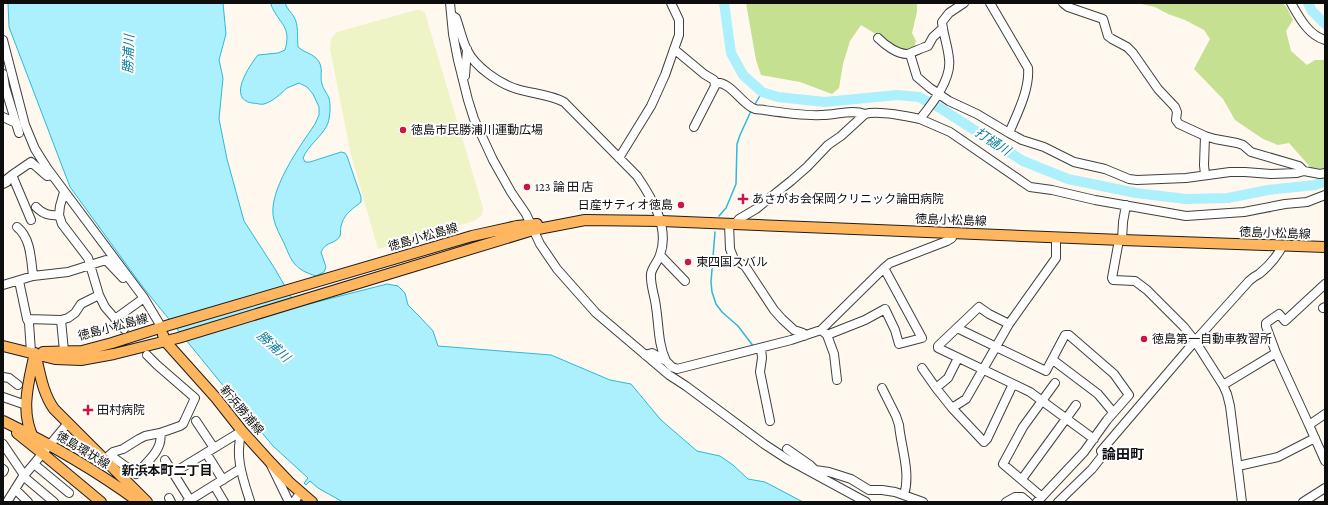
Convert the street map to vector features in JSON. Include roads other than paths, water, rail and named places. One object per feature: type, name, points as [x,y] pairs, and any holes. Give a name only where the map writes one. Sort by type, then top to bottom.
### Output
[{"type":"main road","name":"徳島小松島線","points":[[33,352],[82,350],[97,347],[472,236],[518,230],[547,222],[597,220],[661,221],[1282,247],[1325,247]]},
{"type":"main road","name":"徳島小松島線","points":[[33,352],[55,359],[81,360],[114,354],[178,338],[518,230]]},
{"type":"main road","name":"新浜勝浦線","points":[[166,326],[165,341],[216,398],[242,431],[269,461],[295,500],[312,502]]},
{"type":"main road","points":[[3,346],[33,352],[26,405],[28,424],[33,436]]},
{"type":"main road","name":"徳島環状線","points":[[33,352],[46,396],[54,409],[107,457],[147,502]]},
{"type":"main road","name":"徳島環状線","points":[[3,421],[33,436],[101,502]]},
{"type":"main road","name":"徳島環状線","points":[[3,424],[46,449],[101,476],[139,502]]},
{"type":"street","points":[[450,3],[454,41],[464,85],[474,119],[493,160],[526,214],[550,259],[581,297],[615,330],[669,375],[764,444],[866,502]]},
{"type":"street","points":[[619,158],[651,106],[679,36],[679,20],[671,3]]},
{"type":"street","points":[[990,3],[1028,68],[1023,99],[1009,133]]},
{"type":"street","points":[[1064,3],[1068,7],[1103,19],[1108,36],[1127,47],[1133,53],[1158,89],[1175,107],[1177,112],[1176,120],[1179,124],[1205,136],[1242,145],[1252,152],[1299,166],[1304,171]]},
{"type":"street","points":[[1291,3],[1306,28],[1320,39],[1325,40]]},
{"type":"street","points":[[921,117],[938,94],[946,79],[950,66],[942,22],[961,4]]},
{"type":"street","points":[[452,15],[456,18],[466,49],[471,57],[500,82],[517,89],[553,96],[564,102],[637,176],[641,182],[658,212],[661,221],[663,240],[660,256],[652,269],[652,286],[661,346],[678,381]]},
{"type":"street","points":[[878,38],[894,50],[910,54],[928,46],[933,37],[943,28]]},
{"type":"street","points":[[3,40],[6,74],[5,87],[19,133]]},
{"type":"street","points":[[464,85],[466,49]]},
{"type":"street","points":[[674,49],[704,74],[714,80],[715,83]]},
{"type":"street","points":[[910,54],[917,77],[938,94],[950,101],[977,114],[1022,140],[1044,147],[1074,162],[1105,169],[1129,179],[1143,180],[1186,178],[1230,172],[1271,174],[1297,173],[1304,171],[1320,174],[1325,173]]},
{"type":"street","points":[[3,62],[29,137],[35,149],[64,192],[166,326]]},
{"type":"street","points":[[715,83],[720,82],[724,84],[748,105],[756,109],[802,115],[830,115],[855,112],[865,114],[870,113],[921,117],[950,132],[1030,187],[1126,205],[1186,216],[1234,213],[1285,204],[1307,202],[1325,195]]},
{"type":"street","points":[[694,127],[715,86],[715,83]]},
{"type":"street","points":[[804,336],[803,333],[794,330],[782,319],[774,310],[745,266],[734,259],[730,249],[732,224],[756,209],[807,168],[828,145],[841,136],[865,114]]},
{"type":"street","points":[[3,117],[16,123]]},
{"type":"street","points":[[1205,136],[1205,176]]},
{"type":"street","points":[[3,184],[7,182],[12,175],[31,162],[48,176],[52,175]]},
{"type":"street","points":[[12,175],[17,192],[28,217]]},
{"type":"street","points":[[64,192],[59,215],[62,224],[88,258],[99,295],[105,307],[124,329]]},
{"type":"street","points":[[1126,205],[1121,240],[1112,278],[1113,280],[1129,280],[1138,282],[1166,308],[1195,341],[1223,385],[1230,406],[1242,502]]},
{"type":"street","points":[[36,207],[42,213],[47,215],[59,215]]},
{"type":"street","points":[[17,227],[25,235],[30,252],[34,276]]},
{"type":"street","points":[[824,332],[890,263],[947,241],[952,238],[952,233]]},
{"type":"street","points":[[952,408],[966,399],[1009,324],[1056,258],[1056,237]]},
{"type":"street","points":[[1058,502],[1092,469],[1104,455],[1101,451],[1195,341],[1249,281],[1262,271],[1282,247]]},
{"type":"street","points":[[660,256],[686,282]]},
{"type":"street","points":[[3,284],[34,276],[68,272],[106,260],[126,280],[130,280]]},
{"type":"street","points":[[645,355],[652,352],[678,369],[824,332],[865,320],[885,309],[895,330],[899,344],[922,338],[884,268]]},
{"type":"street","points":[[19,281],[29,323],[33,352]]},
{"type":"street","points":[[1325,284],[1285,320],[1278,314],[1266,323],[1276,353],[1325,461]]},
{"type":"street","points":[[27,319],[61,320],[68,318],[75,313],[81,304],[99,295]]},
{"type":"street","points":[[115,319],[144,298]]},
{"type":"street","points":[[1009,324],[979,307],[938,346],[938,348],[1030,392],[1094,439]]},
{"type":"street","points":[[61,320],[64,351]]},
{"type":"street","points":[[958,327],[959,329],[1046,371],[1065,335],[1069,335],[1114,374],[1128,395],[1113,412],[1078,459],[1040,499],[1022,479],[1003,464],[1023,427],[1055,383]]},
{"type":"street","points":[[824,332],[834,354],[837,380]]},
{"type":"street","points":[[760,348],[762,358],[760,372],[770,421]]},
{"type":"street","points":[[1223,385],[1276,353]]},
{"type":"street","points":[[147,355],[195,398],[183,424],[160,434],[145,436],[123,449],[113,452],[107,457],[136,474],[158,449],[162,438],[160,434]]},
{"type":"street","points":[[936,388],[948,378],[958,358]]},
{"type":"street","points":[[1053,360],[1098,394],[1113,412]]},
{"type":"street","points":[[922,368],[952,408],[984,442],[987,439],[1013,384]]},
{"type":"street","points":[[3,377],[9,378],[18,385]]},
{"type":"street","points":[[882,388],[899,425],[907,477],[904,495]]},
{"type":"street","points":[[3,397],[26,405]]},
{"type":"street","points":[[1022,479],[1076,405]]},
{"type":"street","points":[[1309,425],[1325,414]]},
{"type":"street","points":[[196,421],[214,448]]},
{"type":"street","points":[[6,501],[24,476],[68,423]]},
{"type":"street","points":[[173,473],[242,431]]},
{"type":"street","points":[[242,431],[239,443],[240,469],[250,501],[249,502]]},
{"type":"street","points":[[1238,466],[1278,457],[1315,438]]},
{"type":"street","points":[[3,444],[24,476],[54,502]]},
{"type":"street","points":[[787,448],[810,464],[814,472]]},
{"type":"street","points":[[206,453],[222,480]]},
{"type":"street","points":[[165,460],[189,501],[240,469]]},
{"type":"street","points":[[269,461],[295,500]]},
{"type":"street","points":[[34,464],[69,493]]},
{"type":"street","points":[[814,472],[829,472],[851,479],[869,490],[889,491],[923,502]]},
{"type":"street","points":[[214,485],[224,502]]},
{"type":"street","points":[[1303,502],[1325,488]]},
{"type":"street","points":[[15,489],[28,502]]},
{"type":"street","points":[[1006,502],[1015,497],[1022,497],[1028,502]]},
{"type":"water","name":"勝浦川","points":[[8,3],[223,3],[226,34],[219,60],[223,78],[219,119],[227,159],[244,221],[275,269],[297,307],[387,284],[398,286],[405,293],[408,305],[433,331],[438,346],[551,355],[610,380],[631,384],[661,420],[697,451],[720,456],[733,465],[748,479],[765,482],[803,502],[343,502],[318,488],[310,481],[306,485],[304,483],[308,478],[273,446],[243,410],[142,286],[70,187],[9,27]]},
{"type":"water","points":[[272,3],[285,3],[296,20],[298,47],[314,56],[319,61],[321,68],[321,81],[330,101],[329,117],[326,128],[308,149],[303,158],[305,162],[310,162],[341,152],[345,153],[361,197],[361,202],[343,219],[340,236],[338,239],[323,248],[321,252],[326,267],[324,272],[316,276],[303,271],[292,260],[276,226],[273,209],[275,197],[286,170],[315,124],[319,115],[319,107],[313,94],[307,87],[299,83],[287,88],[274,99],[264,104],[252,103],[245,100],[241,95],[242,82],[258,55],[278,53],[285,50],[287,42],[286,30],[274,11],[271,5]]},
{"type":"waterway","name":"打樋川","points":[[724,3],[731,53],[743,75],[762,92],[778,97],[825,102],[897,95],[919,97],[940,108],[1023,161],[1068,179],[1136,193],[1186,199],[1228,198],[1268,190],[1315,185],[1325,181]]},
{"type":"waterway","name":"打樋川","points":[[1308,3],[1312,11],[1325,24]]},
{"type":"waterway","points":[[754,106],[762,92]]},
{"type":"waterway","points":[[719,216],[726,208],[736,184],[737,144],[751,111]]},
{"type":"waterway","points":[[715,232],[711,282],[712,292],[716,304],[722,312],[738,326],[754,347]]},
{"type":"place","name":"徳島市民勝浦川運動広場","points":[[403,130]]},
{"type":"place","name":"123 論 田 店","points":[[527,187]]},
{"type":"place","name":"あさがお会保岡クリニック論田病院","points":[[743,199]]},
{"type":"place","name":"日産サティオ徳島","points":[[681,205]]},
{"type":"place","name":"東四国スバル","points":[[688,262]]},
{"type":"place","name":"徳島第一自動車教習所","points":[[1144,339]]},
{"type":"place","name":"田村病院","points":[[88,410]]},
{"type":"district","name":"論田町","points":[[1123,454]]},
{"type":"district","name":"新浜本町二丁目","points":[[167,470]]}]
